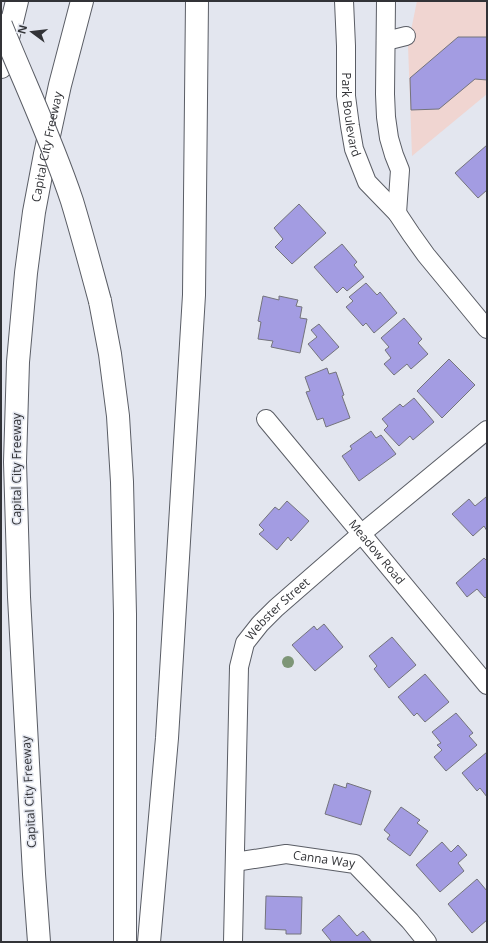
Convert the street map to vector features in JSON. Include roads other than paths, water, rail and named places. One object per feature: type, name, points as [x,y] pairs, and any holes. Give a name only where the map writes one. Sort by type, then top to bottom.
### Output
[{"type":"highway","points":[[149,942],[167,738],[194,295],[197,1]]},
{"type":"highway","name":"Capital City Freeway","points":[[38,942],[19,597],[15,462],[18,362],[26,273],[34,212],[51,123],[79,11]]},
{"type":"highway","points":[[1,67],[11,12]]},
{"type":"highway","points":[[11,12],[54,152],[87,252],[100,301],[110,354],[118,416],[122,482],[125,614],[125,942]]},
{"type":"street","name":"Park Boulevard","points":[[344,1],[346,96],[354,149],[367,182],[398,213],[410,234],[426,255],[487,329]]},
{"type":"street","points":[[386,1],[386,117],[389,138],[400,170],[398,213]]},
{"type":"street","points":[[386,41],[406,36]]},
{"type":"street","name":"Meadow Road","points":[[266,419],[487,685]]},
{"type":"street","name":"Webster Street","points":[[233,942],[239,667],[245,643],[260,624],[276,608],[361,534],[487,430]]},
{"type":"street","name":"Canna Way","points":[[235,862],[286,854],[356,864],[410,921],[427,942]]}]
